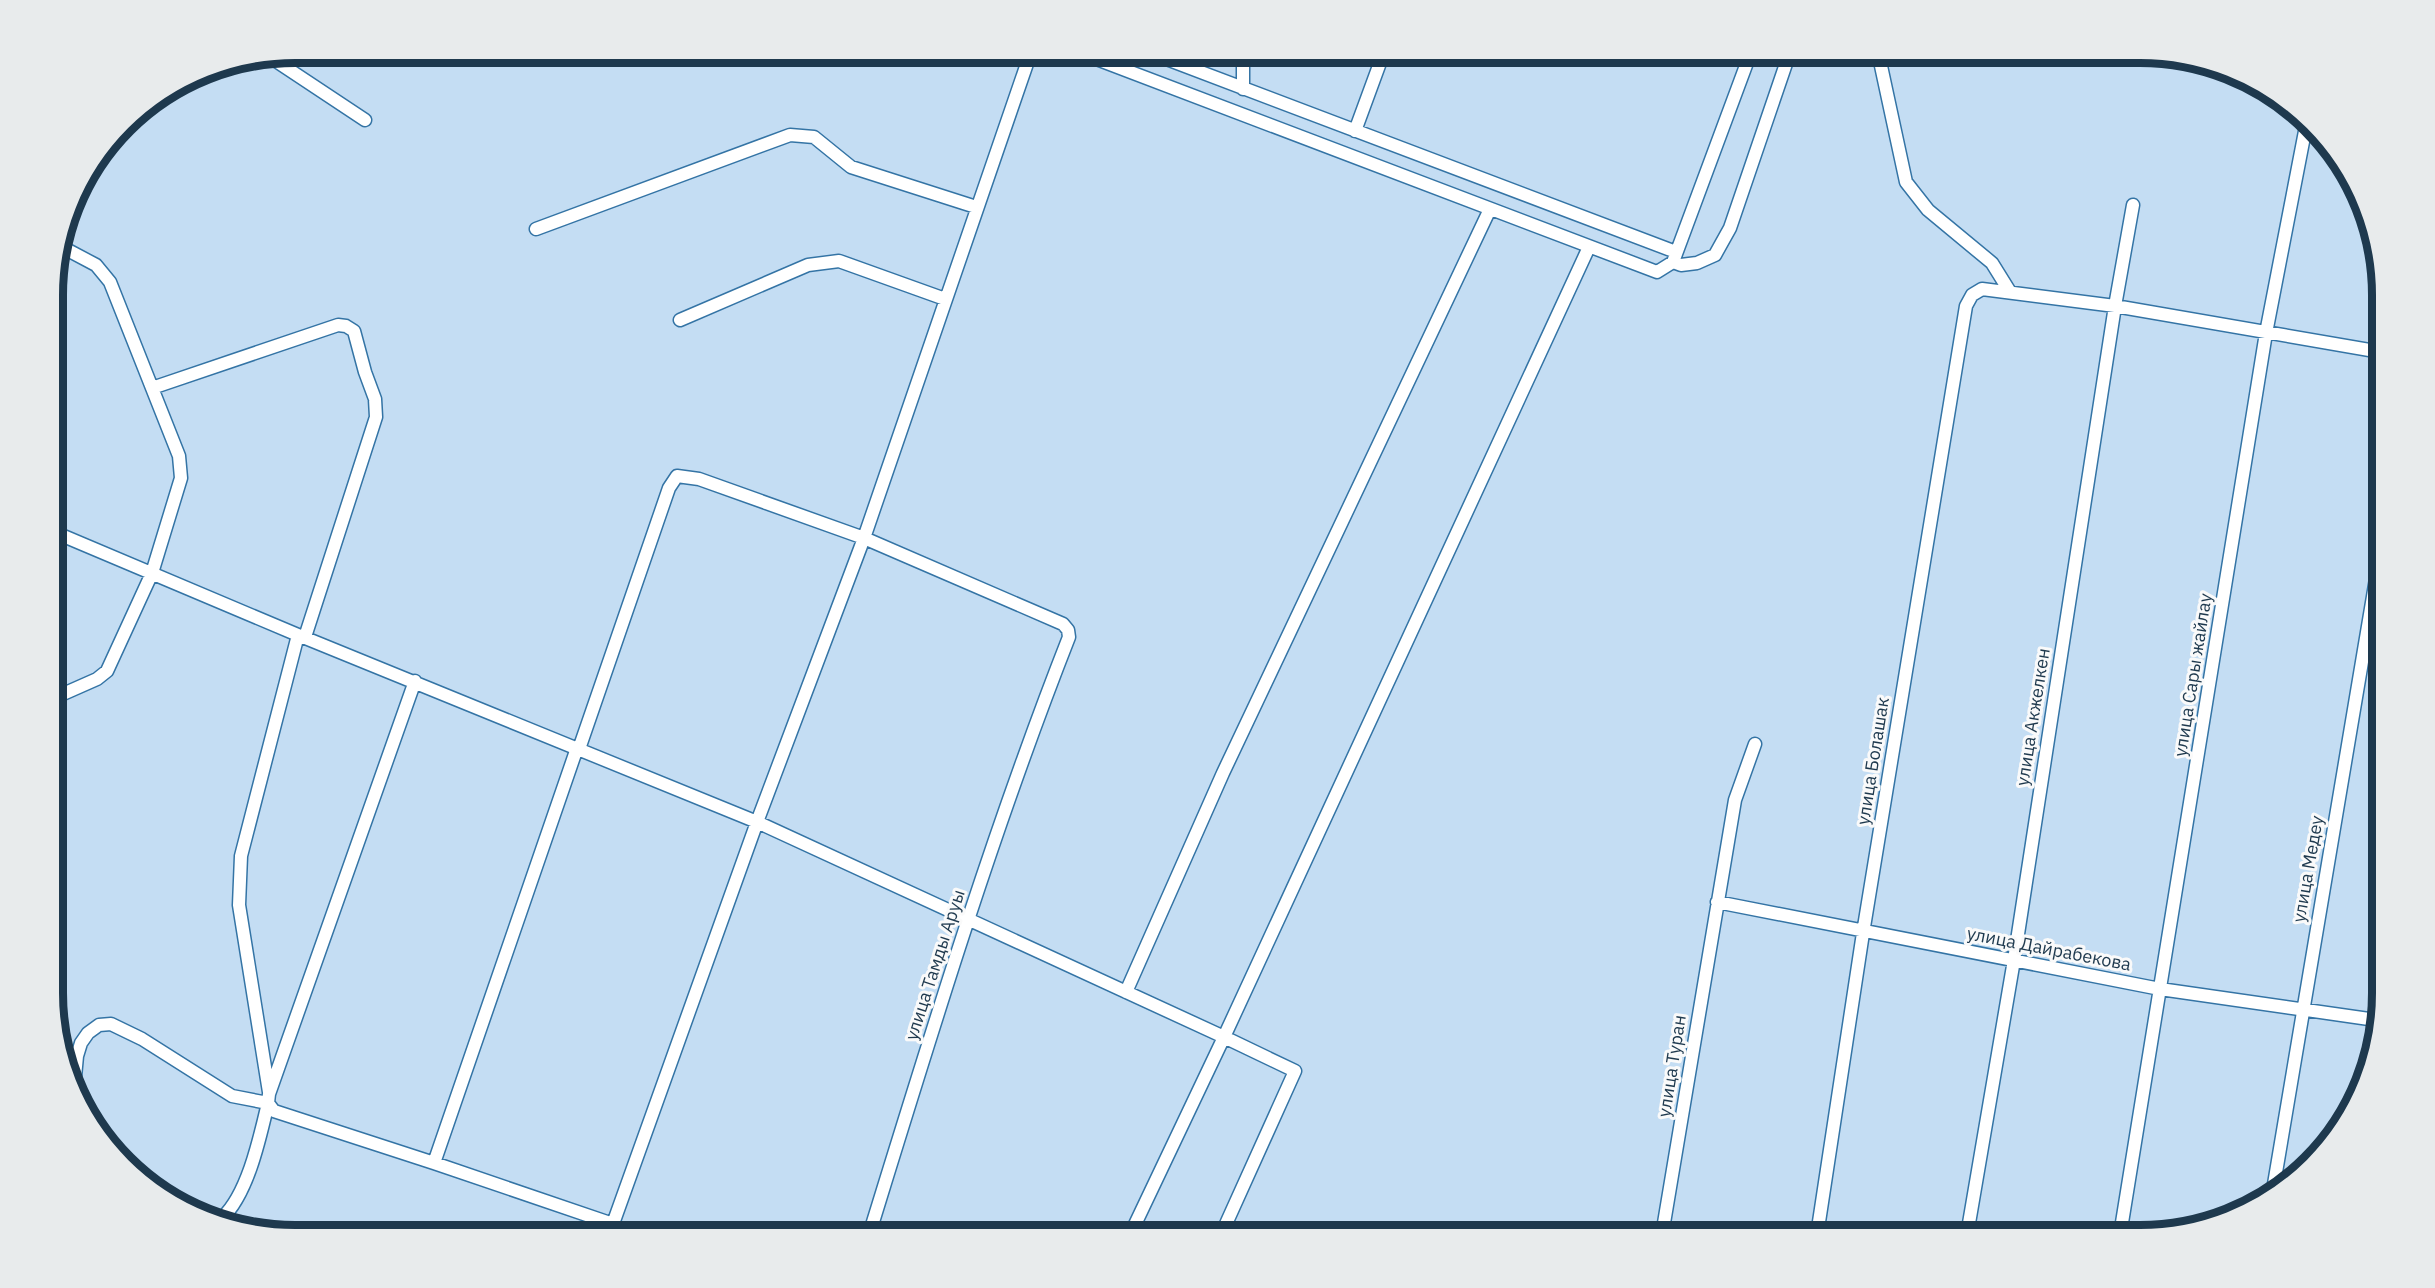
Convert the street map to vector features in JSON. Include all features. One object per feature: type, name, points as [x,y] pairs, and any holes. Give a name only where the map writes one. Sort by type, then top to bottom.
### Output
[{"type":"street","points":[[279,63],[365,120]]},
{"type":"street","points":[[613,1225],[757,822],[864,538],[1027,63]]},
{"type":"street","points":[[1107,63],[1657,272],[1675,257],[1747,63]]},
{"type":"street","points":[[1176,63],[1675,257],[1681,265],[1697,263],[1715,255],[1730,228],[1786,63]]},
{"type":"street","points":[[1243,63],[1243,89]]},
{"type":"street","points":[[1355,131],[1380,63]]},
{"type":"street","points":[[1880,63],[1906,182],[1928,210],[1992,263],[2010,292],[2115,306],[2372,351]]},
{"type":"street","name":"улица Сары жайлау","points":[[2122,1225],[2266,333],[2305,132]]},
{"type":"street","points":[[536,229],[790,135],[801,134],[814,137],[851,167],[976,207]]},
{"type":"street","name":"улица Акжелкен","points":[[1969,1225],[2014,960],[2115,306],[2133,205]]},
{"type":"street","points":[[1126,992],[1223,773],[1490,209]]},
{"type":"street","points":[[1135,1225],[1589,247]]},
{"type":"street","points":[[63,694],[97,679],[107,671],[152,573],[181,478],[179,456],[110,282],[96,265],[67,250]]},
{"type":"street","points":[[680,320],[808,265],[822,262],[839,261],[945,299]]},
{"type":"street","name":"улица Болашак","points":[[1818,1225],[1966,306],[1972,296],[1982,289],[2010,292]]},
{"type":"street","points":[[152,388],[338,325],[346,326],[354,331],[375,399],[376,417],[301,636],[241,856],[238,885],[239,905],[268,1099],[274,1111],[435,1163],[598,1225]]},
{"type":"street","name":"улица Тамды Аруы","points":[[578,749],[669,488],[677,476],[699,480],[864,538],[1063,624],[1068,630],[1069,637],[1041,707],[968,919],[872,1225]]},
{"type":"street","points":[[63,536],[301,636],[757,822],[1295,1071],[1226,1225]]},
{"type":"street","name":"улица Медеу","points":[[2274,1182],[2372,602]]},
{"type":"street","points":[[225,1214],[239,1196],[246,1181],[268,1099],[415,681]]},
{"type":"street","name":"улица Туран","points":[[1664,1225],[1735,800],[1755,744]]},
{"type":"street","points":[[435,1163],[578,749]]},
{"type":"street","name":"улица Дайрабекова","points":[[1717,902],[1863,933],[2160,989],[2370,1019]]},
{"type":"street","points":[[76,1069],[81,1043],[88,1033],[99,1025],[111,1024],[152,1045],[232,1096],[268,1099]]}]
